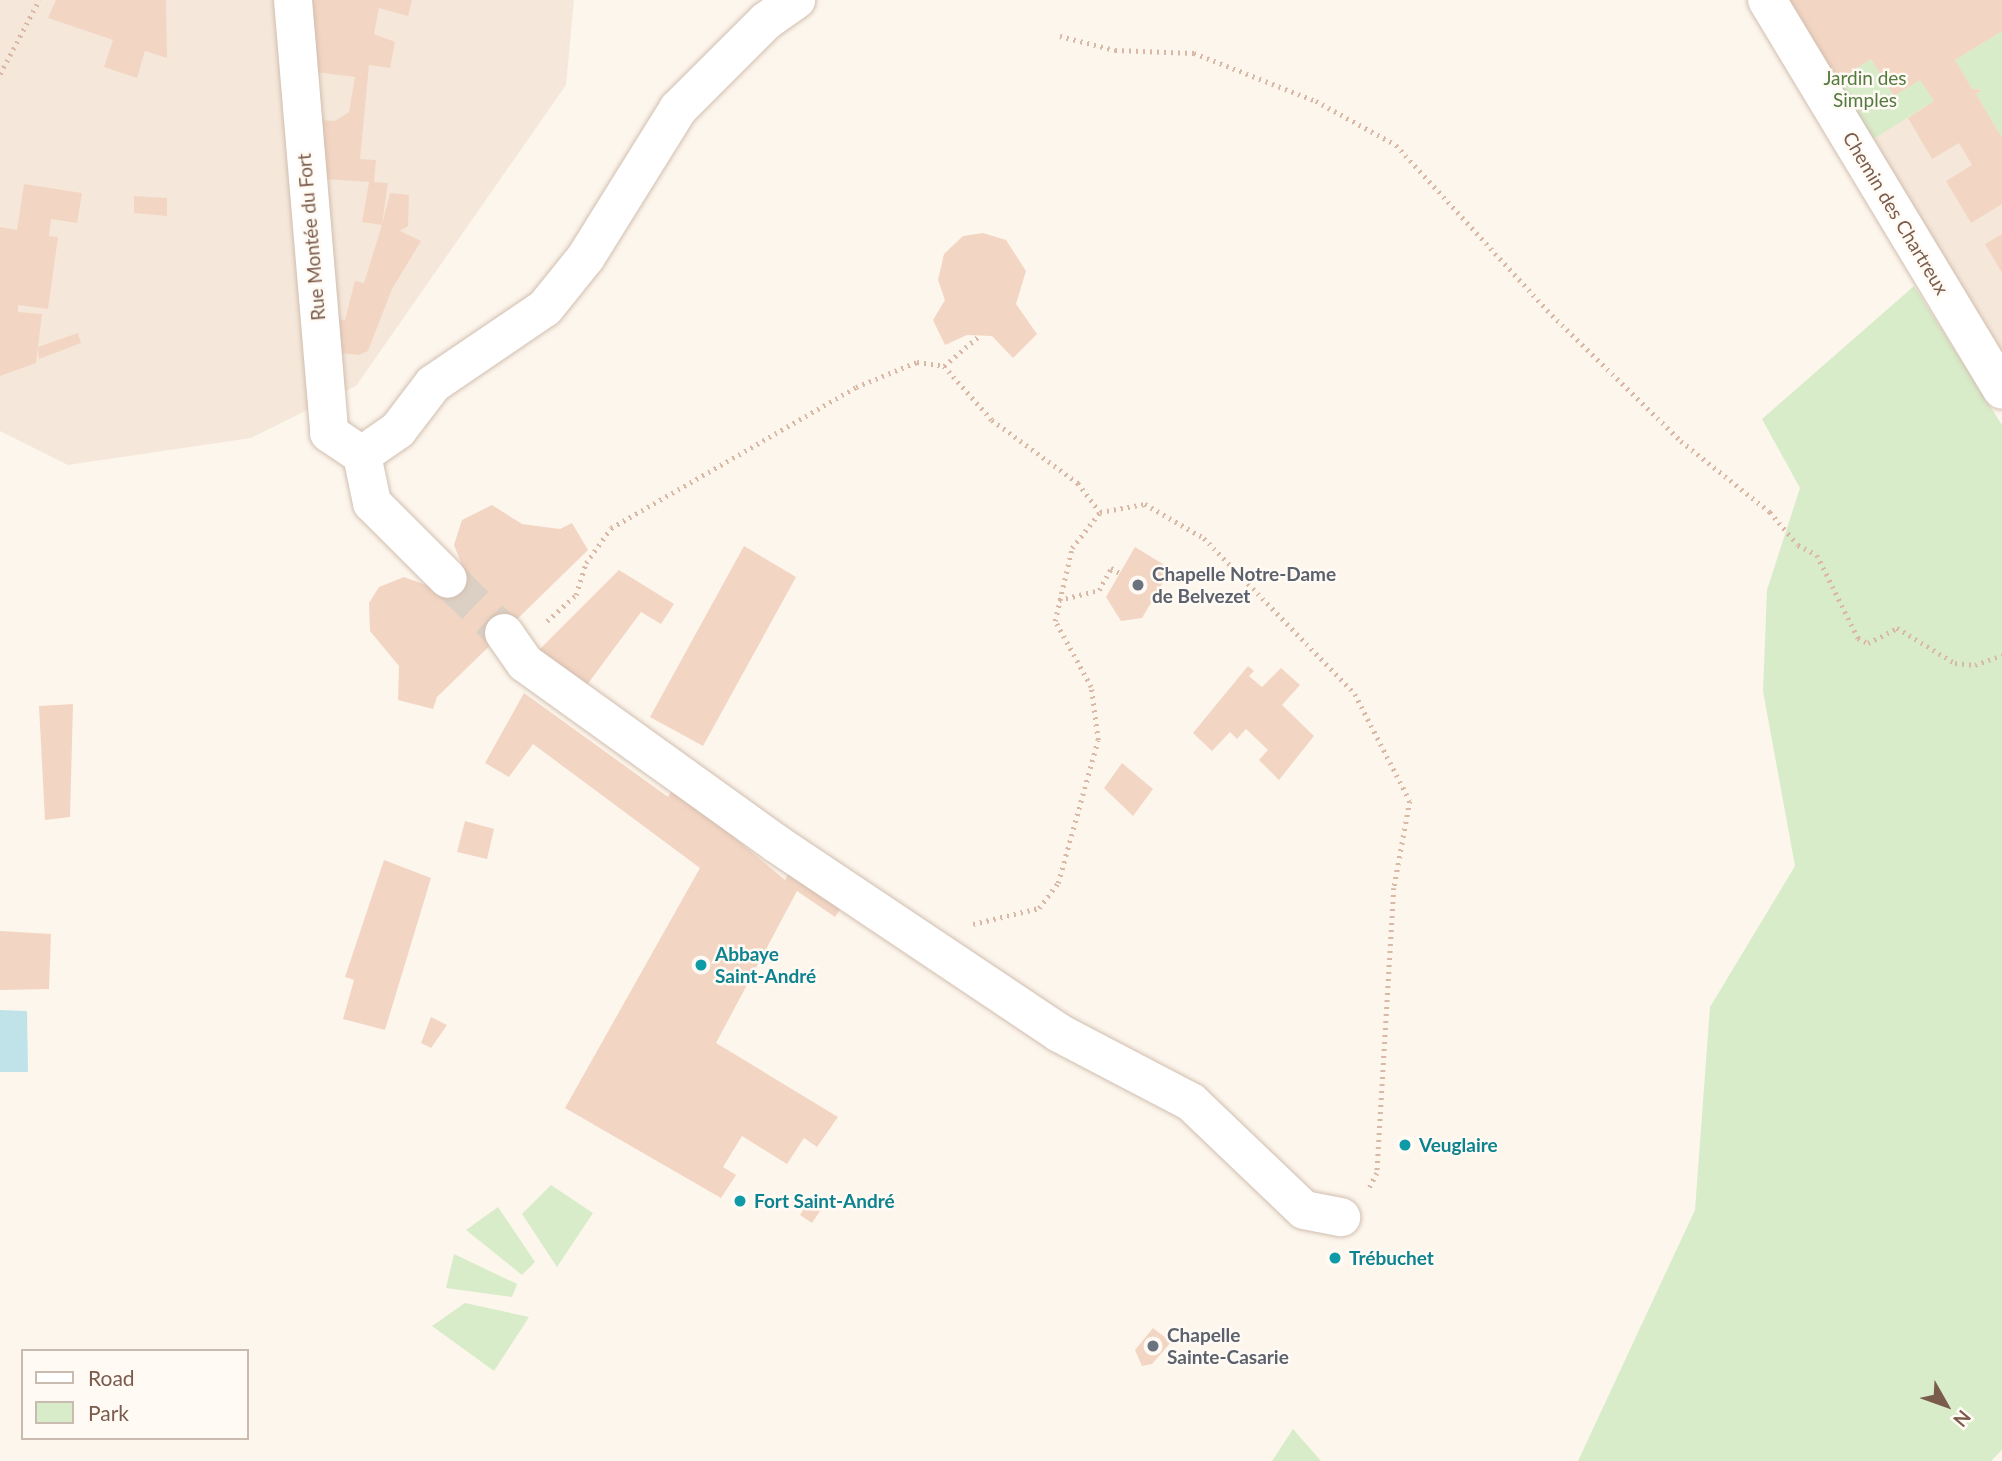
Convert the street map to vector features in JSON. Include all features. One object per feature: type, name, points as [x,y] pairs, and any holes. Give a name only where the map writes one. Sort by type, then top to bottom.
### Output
[{"type":"street","name":"Rue Montée du Fort","points":[[293,0],[329,433],[362,455]]},
{"type":"street","points":[[448,579],[373,503],[362,455],[398,430],[433,384],[545,308],[586,257],[678,109],[766,21],[796,0]]},
{"type":"street","name":"Chemin des Chartreux","points":[[1767,0],[2002,390]]},
{"type":"street","points":[[503,634],[525,663],[777,844],[1059,1033],[1191,1102],[1304,1210],[1342,1217]]},
{"type":"path","points":[[0,74],[39,0]]},
{"type":"path","points":[[1060,36],[1115,50],[1194,53],[1317,101],[1396,145],[1552,315],[1681,440],[1770,512],[1798,545],[1817,555],[1858,638],[1868,643],[1897,628],[1955,663],[1975,666],[2002,655]]},
{"type":"path","points":[[944,366],[979,335]]},
{"type":"path","points":[[547,622],[576,595],[586,563],[611,528],[856,387],[917,362],[944,366],[992,420],[1078,483],[1100,512]]},
{"type":"path","points":[[942,953],[979,919],[1039,908],[1058,883],[1098,740],[1091,687],[1055,621],[1059,600],[1072,548],[1100,512],[1145,504],[1204,538],[1354,694],[1410,801],[1394,888],[1377,1173],[1360,1211],[1342,1217]]},
{"type":"path","points":[[1059,600],[1099,590],[1111,568],[1120,573]]},
{"type":"shaded area","points":[[0,0],[574,0],[566,85],[356,386],[251,438],[68,465],[0,431]]},
{"type":"shaded area","points":[[1772,0],[2002,0],[2002,380]]},
{"type":"green space","points":[[2002,31],[2002,138],[1976,94],[1982,89],[1972,89],[1955,60]]},
{"type":"green space","name":"Jardin des Simples","points":[[1871,59],[1894,96],[1920,80],[1934,101],[1872,140],[1835,82]]},
{"type":"green space","points":[[1914,286],[2002,425],[2002,1450],[1991,1461],[1578,1461],[1695,1210],[1710,1007],[1795,866],[1763,691],[1767,590],[1800,488],[1762,419]]},
{"type":"green space","points":[[551,1185],[593,1213],[557,1267],[522,1214]]},
{"type":"green space","points":[[498,1207],[535,1262],[522,1275],[466,1230]]},
{"type":"green space","points":[[454,1254],[517,1284],[512,1297],[446,1288]]},
{"type":"green space","points":[[465,1303],[529,1317],[494,1371],[432,1326]]},
{"type":"green space","points":[[1293,1429],[1321,1461],[1272,1461]]},
{"type":"water","points":[[0,1010],[27,1011],[28,1072],[0,1072]]},
{"type":"building","points":[[56,0],[166,0],[167,58],[145,51],[137,78],[104,67],[113,40],[48,18]]},
{"type":"building","points":[[311,0],[412,0],[408,16],[379,8],[374,34],[395,42],[390,68],[369,65],[360,159],[376,160],[374,182],[388,183],[382,225],[362,222],[369,182],[325,179],[319,120],[335,121],[349,112],[355,77],[314,72]]},
{"type":"building","points":[[1786,0],[2002,0],[2002,31],[1955,60],[1972,89],[1982,90],[1976,94],[2002,138],[2002,204],[1971,223],[1946,181],[1972,165],[1959,143],[1932,159],[1908,118],[1934,101],[1920,80],[1894,96],[1871,59],[1835,82]]},
{"type":"building","points":[[24,184],[82,193],[77,223],[51,219],[49,236],[58,237],[48,309],[18,305],[18,312],[42,314],[36,363],[0,376],[0,227],[17,230]]},
{"type":"building","points":[[390,193],[409,195],[408,226],[400,231],[421,241],[392,289],[368,351],[359,355],[340,353],[337,319],[345,320],[355,281],[364,283]]},
{"type":"building","points":[[134,196],[167,198],[167,216],[134,213]]},
{"type":"building","points":[[983,233],[1006,240],[1026,271],[1016,304],[1037,334],[1013,358],[992,336],[967,335],[945,345],[933,320],[945,300],[938,280],[944,254],[963,236]]},
{"type":"building","points":[[2002,234],[2002,273],[1985,244]]},
{"type":"building","points":[[78,333],[81,343],[39,359],[38,347]]},
{"type":"building","points":[[492,505],[522,524],[560,529],[572,523],[588,550],[437,697],[433,709],[398,700],[399,666],[370,631],[369,603],[379,587],[404,577],[437,589],[462,565],[454,545],[462,520]]},
{"type":"building","points":[[744,546],[796,577],[703,746],[650,717]]},
{"type":"building","name":"Chapelle Notre-Dame de Belvezet","points":[[1135,547],[1171,569],[1142,618],[1121,621],[1106,597]]},
{"type":"building","points":[[619,570],[674,604],[661,624],[641,612],[581,693],[539,650]]},
{"type":"building","points":[[1248,666],[1254,671],[1249,676],[1262,687],[1281,668],[1300,685],[1282,705],[1314,736],[1279,780],[1259,760],[1268,750],[1246,729],[1237,739],[1230,732],[1212,751],[1193,733]]},
{"type":"building","name":"Abbaye Saint-André","points":[[524,693],[668,797],[674,787],[785,880],[789,873],[841,908],[835,917],[797,891],[716,1043],[838,1117],[817,1147],[804,1138],[787,1164],[742,1136],[723,1167],[736,1175],[721,1198],[565,1108],[700,868],[533,744],[509,777],[485,763]]},
{"type":"building","points":[[73,704],[70,817],[45,820],[39,706]]},
{"type":"building","points":[[1122,763],[1153,789],[1133,816],[1104,788]]},
{"type":"building","points":[[465,821],[494,829],[487,859],[457,852]]},
{"type":"building","points":[[384,860],[431,878],[385,1030],[343,1019],[354,980],[345,977]]},
{"type":"building","points":[[0,931],[51,934],[49,989],[0,990]]},
{"type":"building","points":[[431,1017],[447,1025],[431,1048],[421,1043]]},
{"type":"building","points":[[812,1197],[824,1205],[812,1223],[800,1215]]},
{"type":"building","name":"Chapelle Sainte-Casarie","points":[[1153,1328],[1171,1342],[1152,1364],[1142,1366],[1135,1350]]},
{"type":"tunnel","points":[[448,579],[504,633]]},
{"type":"place","name":"Chapelle Notre-Dame de Belvezet","points":[[1138,585]]},
{"type":"place","name":"Abbaye Saint-André","points":[[701,965]]},
{"type":"place","name":"Veuglaire","points":[[1405,1145]]},
{"type":"place","name":"Fort Saint-André","points":[[740,1201]]},
{"type":"place","name":"Trébuchet","points":[[1335,1258]]},
{"type":"place","name":"Chapelle Sainte-Casarie","points":[[1153,1346]]}]
